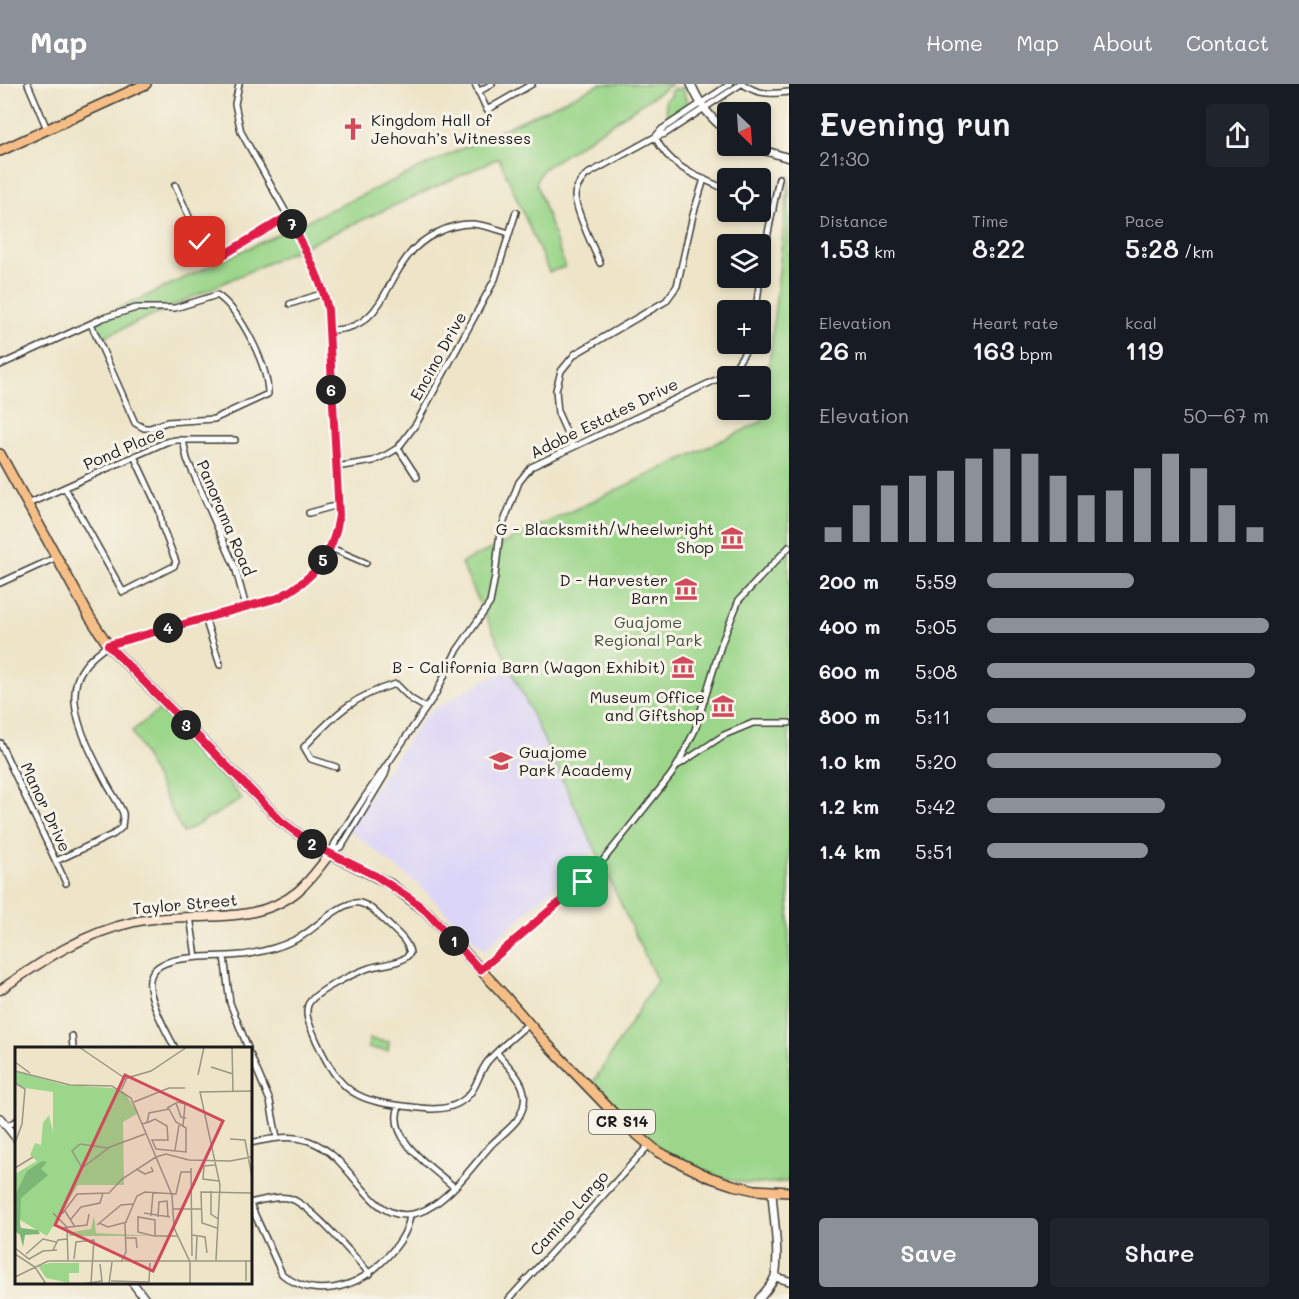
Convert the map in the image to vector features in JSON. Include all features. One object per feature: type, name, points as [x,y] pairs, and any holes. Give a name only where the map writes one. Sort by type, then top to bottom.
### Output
[{"type":"main road","points":[[0,151],[146,84]]},
{"type":"main road","name":"CR S14","points":[[0,454],[89,616],[108,645],[282,822],[315,846],[376,876],[427,912],[528,1024],[622,1122],[649,1145],[685,1167],[709,1178],[755,1190],[789,1192]]},
{"type":"main road","name":"Taylor Street","points":[[0,990],[52,955],[103,930],[149,919],[248,913],[278,904],[296,893],[314,876],[331,853]]},
{"type":"street","points":[[28,84],[47,129]]},
{"type":"street","points":[[56,861],[114,834],[122,827],[123,813],[86,742],[80,724],[75,695],[77,681],[83,668],[108,645],[278,598],[297,588],[325,558],[337,530],[338,505],[328,310],[324,293],[288,216],[241,132],[235,104],[239,84]]},
{"type":"street","points":[[474,84],[487,110],[532,84]]},
{"type":"street","points":[[478,92],[492,84]]},
{"type":"street","points":[[691,84],[701,106],[717,121]]},
{"type":"street","points":[[701,106],[730,84]]},
{"type":"street","points":[[600,263],[577,206],[575,194],[586,175],[655,137],[662,129],[742,84],[769,95],[789,92]]},
{"type":"street","points":[[655,137],[664,153],[673,162],[717,185]]},
{"type":"street","points":[[771,152],[789,158]]},
{"type":"street","points":[[777,154],[789,153]]},
{"type":"street","points":[[768,234],[779,178]]},
{"type":"street","points":[[573,447],[558,413],[555,390],[561,371],[575,354],[666,301],[677,286],[693,215],[704,179]]},
{"type":"street","points":[[175,185],[200,242],[214,253],[229,252],[288,216]]},
{"type":"street","name":"Encino Drive","points":[[336,467],[373,461],[398,448],[416,424],[495,279],[516,212]]},
{"type":"street","points":[[328,330],[350,328],[370,316],[379,306],[407,256],[434,234],[470,224],[486,225],[509,232]]},
{"type":"street","points":[[290,304],[324,293]]},
{"type":"street","points":[[0,365],[91,324],[136,308],[175,308],[217,295],[228,302],[259,357],[268,384],[267,394],[214,418],[167,422],[144,428],[135,423],[91,324]]},
{"type":"street","name":"Adobe Estates Drive","points":[[331,853],[342,846],[385,775],[389,763],[426,708],[456,652],[490,603],[500,532],[519,482],[531,467],[720,378],[736,366],[744,354]]},
{"type":"street","name":"Panorama Road","points":[[183,440],[187,459],[235,567],[246,607]]},
{"type":"street","name":"Pond Place","points":[[28,504],[166,442],[235,440]]},
{"type":"street","points":[[398,448],[417,477]]},
{"type":"street","points":[[64,488],[123,592],[174,566],[176,562],[165,535],[160,512],[134,456]]},
{"type":"street","points":[[309,513],[338,505]]},
{"type":"street","points":[[480,970],[593,873],[678,765],[705,704],[722,642],[739,600],[789,547]]},
{"type":"street","points":[[331,548],[366,563]]},
{"type":"street","points":[[0,583],[57,557]]},
{"type":"street","points":[[205,618],[220,665]]},
{"type":"street","points":[[336,767],[311,759],[304,747],[352,701],[378,689],[396,684],[411,699],[426,708]]},
{"type":"street","points":[[678,765],[723,735],[753,723],[789,723]]},
{"type":"street","name":"Manor Drive","points":[[0,742],[66,883]]},
{"type":"street","points":[[174,1047],[161,1021],[151,991],[150,976],[159,965],[196,957],[241,955],[274,949],[299,938],[346,905],[358,903],[370,907],[407,943],[411,953],[408,958],[368,968],[318,993],[309,1004],[308,1020],[323,1055],[341,1083],[354,1094],[370,1101],[399,1106],[442,1109],[457,1104],[474,1090],[485,1065],[528,1024]]},
{"type":"street","points":[[190,916],[196,957]]},
{"type":"street","points":[[224,956],[230,1003],[248,1047]]},
{"type":"street","points":[[72,1036],[73,1047]]},
{"type":"street","points":[[252,1143],[288,1137],[309,1141],[335,1157],[380,1205],[395,1214],[410,1215],[428,1209],[454,1187],[492,1144],[516,1122],[524,1108],[525,1094],[517,1075],[497,1053]]},
{"type":"street","points":[[252,1059],[270,1101],[277,1138]]},
{"type":"street","points":[[399,1106],[396,1113],[398,1131],[406,1144],[454,1187]]},
{"type":"street","points":[[0,1118],[15,1137]]},
{"type":"street","points":[[7,1126],[15,1122]]},
{"type":"street","name":"Camino Largo","points":[[509,1299],[649,1145]]},
{"type":"street","points":[[759,1299],[775,1277],[776,1252],[772,1192]]},
{"type":"street","points":[[252,1203],[280,1197],[291,1198],[305,1206],[370,1274]]},
{"type":"street","points":[[252,1210],[282,1274],[289,1284],[314,1295],[335,1294],[355,1285],[370,1274],[398,1246],[410,1215]]},
{"type":"street","points":[[775,1277],[789,1281]]},
{"type":"street","points":[[134,1284],[145,1299]]},
{"type":"shaded area","name":"Guajome Park Academy","points":[[518,663],[626,822],[485,950],[420,886],[347,828],[426,714]]},
{"type":"green space","points":[[600,84],[672,84],[543,169],[536,182],[565,267],[549,272],[499,158],[100,339],[92,321]]},
{"type":"green space","points":[[683,87],[687,102],[686,108],[684,111],[676,112],[668,121],[665,100],[672,95],[670,92],[674,88],[676,90]]},
{"type":"green space","name":"Guajome Regional Park","points":[[789,175],[789,1181],[758,1184],[720,1177],[667,1154],[637,1132],[591,1086],[657,981],[461,563],[763,420],[771,420],[771,366],[769,366]]},
{"type":"green space","points":[[163,707],[242,799],[183,833],[132,731]]},
{"type":"green space","points":[[369,1039],[389,1042],[388,1051],[368,1048]]},
{"type":"place","name":"Kingdom Hall of Jehovah’s Witnesses","points":[[353,129]]},
{"type":"place","name":"G - Blacksmith/Wheelwright Shop","points":[[732,538]]},
{"type":"place","name":"D - Harvester Barn","points":[[686,589]]},
{"type":"place","name":"B - California Barn (Wagon Exhibit)","points":[[683,667]]},
{"type":"place","name":"Museum Office and Giftshop","points":[[723,706]]},
{"type":"place","name":"Guajome Park Academy","points":[[501,761]]},
{"type":"route","points":[[200,242],[214,253],[225,254],[288,216],[315,272],[328,310],[339,516],[337,530],[325,558],[307,579],[297,588],[278,598],[108,645],[282,822],[315,846],[376,876],[410,898],[427,912],[480,970],[583,882]]}]
